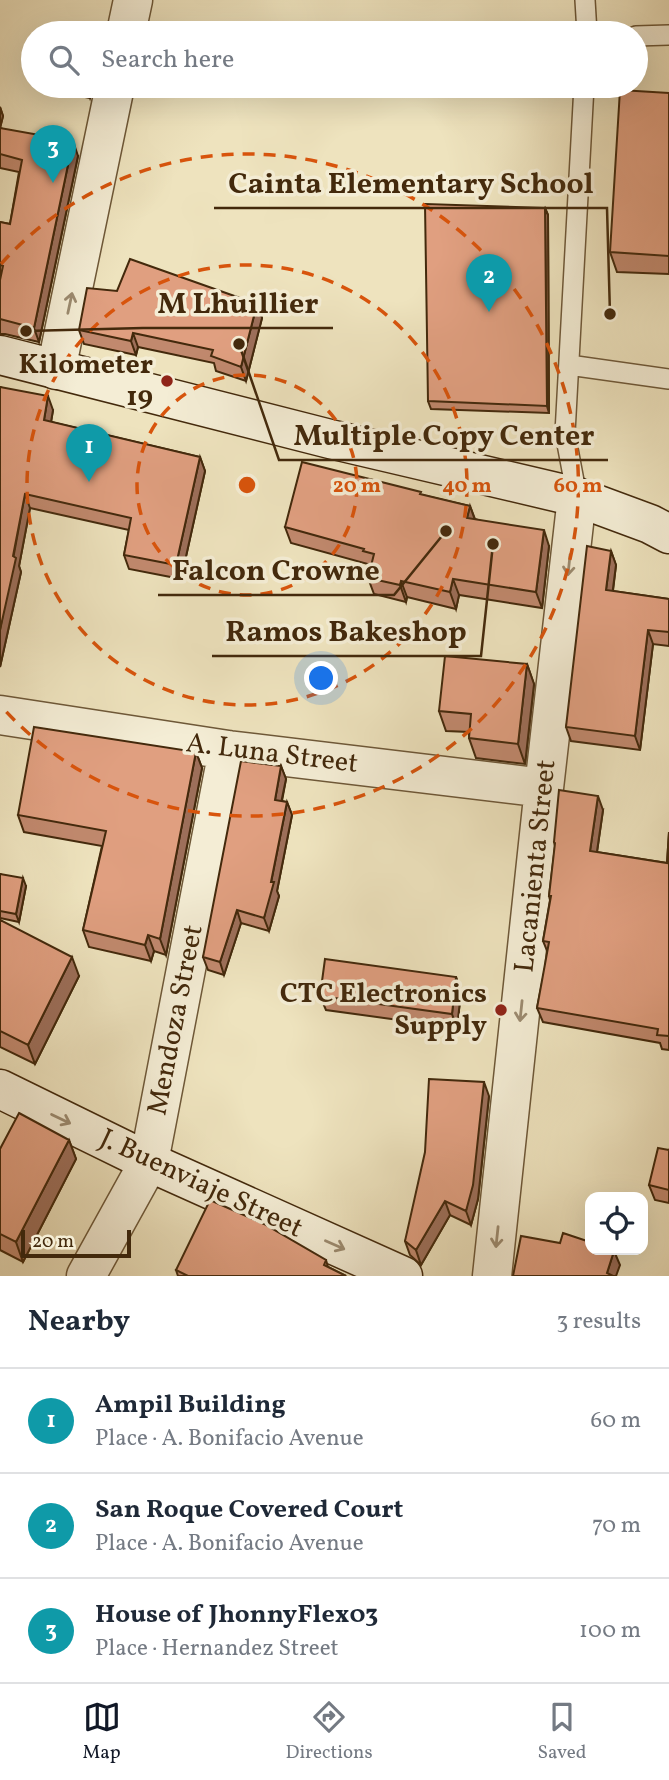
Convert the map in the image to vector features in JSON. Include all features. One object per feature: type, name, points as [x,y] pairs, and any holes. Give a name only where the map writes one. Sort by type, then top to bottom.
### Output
[{"type":"street","points":[[129,21],[133,0]]},
{"type":"street","points":[[56,370],[113,98]]},
{"type":"street","points":[[0,355],[330,439],[577,497],[669,534]]},
{"type":"street","name":"Lacanienta Street","points":[[492,1276],[577,497]]},
{"type":"street","name":"A. Luna Street","points":[[0,715],[228,750],[544,788]]},
{"type":"street","name":"Mendoza Street","points":[[86,1276],[149,1161],[228,750]]},
{"type":"street","name":"J. Buenviaje Street","points":[[0,1089],[149,1161],[403,1276]]},
{"type":"lane","points":[[585,0],[586,21]]},
{"type":"lane","points":[[648,36],[669,36]]},
{"type":"lane","points":[[577,497],[565,433],[583,98]]},
{"type":"lane","points":[[569,365],[669,379]]},
{"type":"building","points":[[648,92],[669,93],[669,256],[610,252],[620,98],[648,98]]},
{"type":"building","points":[[0,128],[73,141],[34,328],[0,319],[0,280],[3,266],[0,265],[0,222],[10,224],[22,160],[0,154]]},
{"type":"building","points":[[425,204],[545,208],[547,406],[428,401]]},
{"type":"building","points":[[130,259],[257,304],[241,367],[211,356],[213,350],[133,333],[131,341],[79,330],[87,288],[117,291]]},
{"type":"building","points":[[0,387],[48,396],[44,420],[200,457],[176,565],[124,555],[131,518],[25,494],[13,556],[16,558],[0,630]]},
{"type":"building","points":[[302,462],[470,506],[467,518],[544,530],[536,592],[453,579],[450,592],[401,581],[400,585],[368,578],[374,554],[285,527]]},
{"type":"building","points":[[587,546],[611,551],[606,590],[669,599],[669,632],[648,630],[635,736],[566,727]]},
{"type":"building","points":[[445,656],[527,664],[518,744],[469,738],[471,714],[439,711]]},
{"type":"building","points":[[34,727],[196,752],[160,939],[148,935],[145,945],[83,930],[106,831],[18,815]]},
{"type":"building","points":[[241,761],[281,766],[275,800],[287,802],[271,882],[274,882],[264,918],[237,910],[220,962],[203,957]]},
{"type":"building","points":[[559,790],[598,796],[590,851],[667,863],[669,832],[669,1036],[657,1035],[658,1029],[537,1008],[549,942],[543,941],[551,896]]},
{"type":"building","points":[[0,874],[23,878],[16,914],[0,911]]},
{"type":"building","points":[[0,920],[72,957],[28,1045],[0,1031]]},
{"type":"building","points":[[325,959],[456,977],[452,1014],[320,996]]},
{"type":"building","points":[[429,1079],[484,1082],[473,1185],[466,1211],[445,1201],[416,1250],[405,1241],[425,1152]]},
{"type":"building","points":[[19,1113],[69,1140],[16,1242],[0,1234],[0,1149]]},
{"type":"building","points":[[658,1148],[669,1150],[669,1190],[649,1185]]},
{"type":"building","points":[[210,1200],[264,1224],[326,1260],[324,1265],[346,1276],[188,1276],[176,1270]]},
{"type":"building","points":[[563,1233],[585,1240],[585,1255],[613,1255],[607,1273],[613,1276],[513,1276],[521,1236],[560,1243]]},
{"type":"place","name":"House of JhonnyFlex03","points":[[53,183]]},
{"type":"place","name":"San Roque Covered Court","points":[[489,312]]},
{"type":"place","name":"Cainta Elementary School","points":[[610,314]]},
{"type":"place","name":"M Lhuillier","points":[[26,331]]},
{"type":"place","name":"Multiple Copy Center","points":[[239,344]]},
{"type":"place","name":"Kilometer 19","points":[[167,381]]},
{"type":"place","name":"Ampil Building","points":[[89,482]]},
{"type":"place","name":"Falcon Crowne","points":[[446,531]]},
{"type":"place","name":"Ramos Bakeshop","points":[[493,544]]},
{"type":"place","name":"CTC Electronics Supply","points":[[501,1010]]}]
